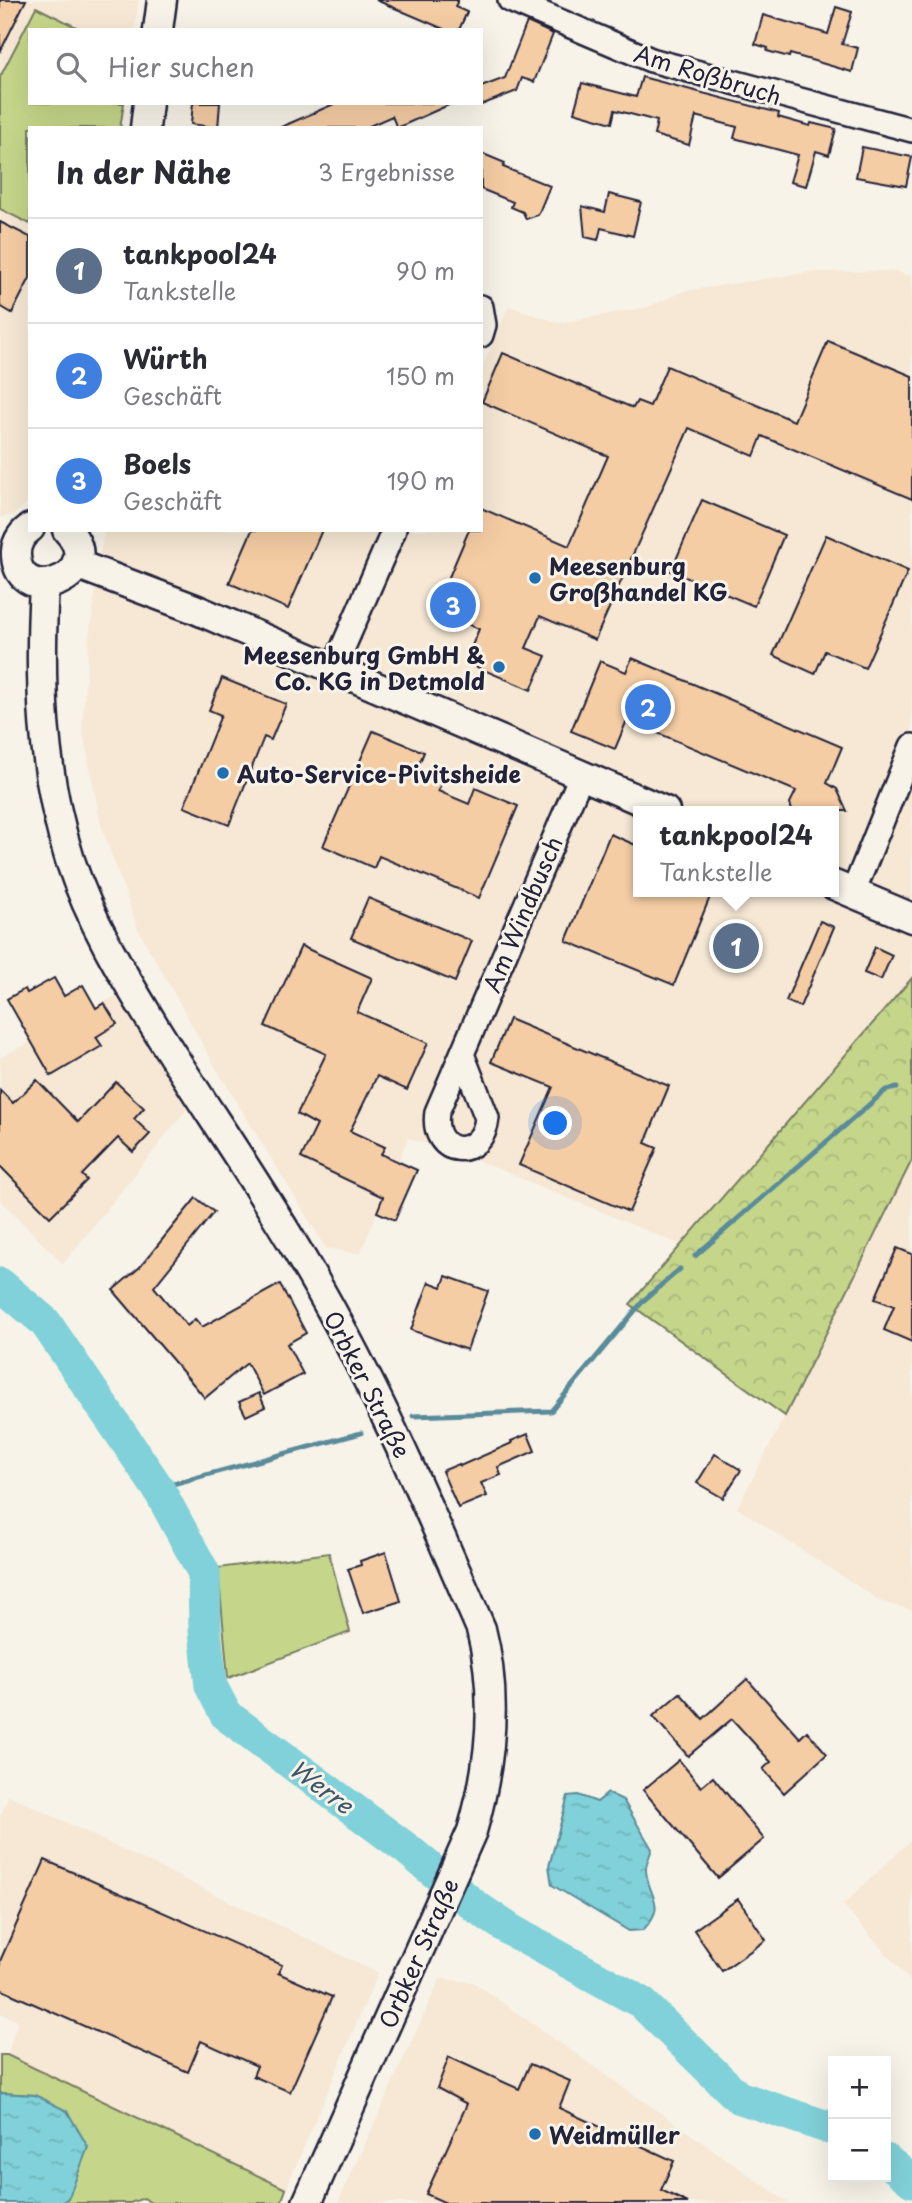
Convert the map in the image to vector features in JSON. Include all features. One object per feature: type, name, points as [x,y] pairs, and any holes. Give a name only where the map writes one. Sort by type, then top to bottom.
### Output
[{"type":"street","points":[[158,28],[162,0]]},
{"type":"street","name":"Am Roßbruch","points":[[510,0],[650,60],[912,130]]},
{"type":"street","points":[[145,126],[148,105]]},
{"type":"street","points":[[15,541],[16,561],[22,573],[32,581],[44,585],[54,584],[64,580],[76,564],[77,547],[68,532]]},
{"type":"street","points":[[334,668],[393,532]]},
{"type":"street","points":[[76,564],[147,589],[654,806]]},
{"type":"street","name":"Orbker Straße","points":[[44,585],[43,733],[59,821],[70,861],[93,918],[146,1012],[298,1251],[345,1333],[398,1439],[481,1629],[488,1656],[491,1736],[486,1779],[472,1831],[307,2203]]},
{"type":"street","points":[[912,746],[844,889],[912,918]]},
{"type":"street","name":"Am Windbusch","points":[[462,1054],[582,774]]},
{"type":"shaded area","points":[[0,0],[139,0],[134,28],[28,28],[28,105],[124,105],[120,126],[28,126],[28,503],[13,515],[0,517]]},
{"type":"shaded area","points":[[895,271],[912,277],[912,978],[681,1245],[474,1159],[408,1138],[360,1254],[326,1248],[216,1068],[138,929],[101,825],[82,727],[89,639],[104,532],[483,532],[483,366],[509,306],[559,323],[648,307],[685,291],[811,272]]},
{"type":"shaded area","points":[[116,996],[187,1109],[63,1264],[0,1200],[0,1058]]},
{"type":"shaded area","points":[[912,1160],[912,1610],[882,1602],[737,1508]]},
{"type":"shaded area","points":[[9,1795],[378,1973],[286,2189],[7,2055],[18,2021],[0,2013],[0,1817]]},
{"type":"shaded area","points":[[912,1839],[912,1983],[843,1905]]},
{"type":"shaded area","points":[[440,1979],[473,1982],[789,2203],[338,2203]]},
{"type":"green space","points":[[36,7],[78,28],[28,28],[28,105],[124,105],[120,126],[28,126],[28,223],[0,209],[0,77]]},
{"type":"green space","points":[[912,978],[912,1160],[785,1416],[630,1304]]},
{"type":"green space","points":[[329,1553],[350,1632],[228,1678],[218,1568]]},
{"type":"green space","points":[[0,2055],[7,2055],[286,2189],[281,2203],[151,2203],[144,2198],[130,2203],[62,2203],[69,2197],[35,2095],[0,2093]]},
{"type":"water","points":[[608,1793],[623,1800],[652,1849],[646,1871],[656,1907],[643,1930],[629,1931],[552,1885],[549,1866],[568,1796],[578,1795],[597,1802]]},
{"type":"water","points":[[0,2093],[35,2095],[67,2111],[88,2147],[69,2197],[62,2203],[0,2203]]},
{"type":"building","points":[[0,0],[26,0],[0,52]]},
{"type":"building","points":[[376,0],[458,0],[455,7],[467,12],[460,28],[441,28]]},
{"type":"building","points":[[836,7],[852,12],[842,44],[858,48],[852,72],[790,54],[789,57],[767,51],[768,48],[755,44],[763,15],[828,34]]},
{"type":"building","points":[[527,22],[553,34],[534,82],[522,78],[517,91],[483,104],[483,86],[505,78]]},
{"type":"building","points":[[642,77],[779,113],[778,117],[810,126],[811,123],[836,129],[829,155],[816,151],[806,186],[790,182],[798,155],[734,138],[737,127],[696,116],[689,145],[654,135],[657,121],[615,110],[612,123],[574,112],[582,83],[636,97]]},
{"type":"building","points":[[193,105],[220,105],[218,126],[191,124]]},
{"type":"building","points":[[331,105],[449,105],[401,126],[396,126],[392,116],[370,126],[284,126]]},
{"type":"building","points":[[862,147],[912,157],[906,186],[856,177]]},
{"type":"building","points":[[483,154],[505,163],[503,167],[550,186],[538,215],[526,219],[523,212],[511,207],[513,202],[483,190]]},
{"type":"building","points":[[609,194],[641,202],[633,236],[601,228],[598,240],[585,237],[582,206],[605,212]]},
{"type":"building","points":[[0,222],[28,236],[28,282],[12,313],[0,306]]},
{"type":"building","points":[[828,341],[912,376],[912,499],[762,436],[754,456],[689,428],[595,640],[540,616],[526,648],[546,656],[531,690],[465,662],[479,629],[435,610],[468,532],[483,532],[483,509],[569,546],[608,456],[483,402],[503,353],[633,408],[637,401],[650,406],[667,366],[794,421]]},
{"type":"building","points":[[702,500],[784,535],[754,606],[671,571]]},
{"type":"building","points":[[251,532],[321,532],[288,609],[229,583]]},
{"type":"building","points":[[826,535],[908,571],[865,668],[825,651],[815,674],[773,655]]},
{"type":"building","points":[[632,658],[842,747],[827,783],[837,789],[847,811],[839,811],[839,806],[791,806],[796,791],[627,720],[615,749],[571,731],[600,661],[626,672]]},
{"type":"building","name":"Auto-Service-Pivitsheide","points":[[222,678],[286,704],[271,740],[264,737],[229,825],[184,807],[221,715],[209,710]]},
{"type":"building","points":[[373,731],[424,752],[415,774],[441,784],[438,791],[469,804],[475,788],[518,806],[479,898],[379,856],[374,868],[323,846]]},
{"type":"building","points":[[610,834],[633,844],[633,897],[710,897],[674,985],[566,941]]},
{"type":"building","points":[[368,898],[472,941],[455,982],[351,938]]},
{"type":"building","points":[[820,921],[834,927],[800,1007],[786,1001]]},
{"type":"building","points":[[301,946],[372,978],[357,1012],[428,1043],[407,1090],[377,1076],[350,1131],[385,1147],[381,1154],[417,1170],[395,1220],[377,1212],[383,1197],[301,1158],[317,1125],[297,1114],[326,1054],[265,1026]]},
{"type":"building","points":[[875,947],[892,955],[881,980],[864,973]]},
{"type":"building","points":[[54,978],[64,996],[83,985],[96,1008],[104,1003],[117,1024],[96,1037],[102,1046],[51,1076],[7,999],[25,989],[27,993]]},
{"type":"building","points":[[509,1019],[669,1086],[645,1143],[657,1148],[629,1212],[519,1165],[553,1087],[491,1062]]},
{"type":"building","points":[[37,1080],[78,1122],[116,1082],[144,1108],[134,1119],[150,1134],[133,1152],[118,1138],[82,1175],[87,1180],[50,1217],[0,1166],[0,1090],[13,1103]]},
{"type":"building","points":[[196,1198],[214,1212],[154,1287],[187,1326],[195,1319],[202,1327],[280,1284],[306,1333],[287,1344],[303,1374],[264,1395],[247,1363],[205,1398],[113,1290],[140,1267]]},
{"type":"building","points":[[897,1248],[912,1254],[912,1342],[884,1330],[894,1306],[875,1299]]},
{"type":"building","points":[[446,1276],[488,1291],[467,1350],[411,1330],[429,1282],[442,1287]]},
{"type":"building","points":[[259,1393],[265,1407],[246,1416],[239,1402]]},
{"type":"building","points":[[528,1434],[535,1451],[498,1467],[501,1475],[481,1483],[487,1496],[458,1508],[442,1471],[459,1464],[460,1466]]},
{"type":"building","points":[[715,1454],[741,1470],[723,1498],[697,1483]]},
{"type":"building","points":[[386,1552],[401,1601],[363,1613],[348,1569],[361,1565],[360,1561]]},
{"type":"building","points":[[747,1679],[800,1738],[807,1731],[827,1754],[784,1793],[763,1769],[771,1762],[732,1719],[688,1756],[653,1716],[680,1693],[703,1719]]},
{"type":"building","points":[[679,1760],[701,1787],[713,1777],[764,1839],[718,1878],[643,1790]]},
{"type":"building","points":[[45,1860],[282,1965],[278,1973],[332,1997],[290,2092],[253,2076],[257,2066],[201,2041],[188,2072],[0,1989],[0,1961]]},
{"type":"building","points":[[738,1899],[766,1940],[722,1971],[694,1930]]},
{"type":"building","name":"Weidmüller","points":[[449,2057],[519,2089],[530,2064],[570,2081],[559,2108],[674,2161],[661,2190],[688,2203],[446,2203],[426,2194],[467,2104],[437,2088]]},
{"type":"waterway","points":[[695,1256],[886,1090],[897,1088]]},
{"type":"waterway","points":[[413,1416],[551,1411],[644,1300],[680,1269]]},
{"type":"waterway","name":"Werre","points":[[0,1284],[45,1322],[158,1488],[204,1573],[205,1631],[211,1686],[226,1715],[407,1849],[475,1906],[512,1931],[641,2002],[738,2097],[828,2127]]},
{"type":"waterway","points":[[158,1488],[361,1433]]},
{"type":"waterway","name":"Werre","points":[[891,2164],[912,2181]]},
{"type":"place","name":"Meesenburg Großhandel KG","points":[[535,578]]},
{"type":"place","name":"Boels","points":[[453,605]]},
{"type":"place","name":"Meesenburg GmbH & Co. KG in Detmold","points":[[499,667]]},
{"type":"place","name":"Würth","points":[[648,707]]},
{"type":"place","name":"Auto-Service-Pivitsheide","points":[[223,773]]},
{"type":"place","name":"tankpool24","points":[[736,946]]},
{"type":"place","name":"Weidmüller","points":[[535,2134]]}]
